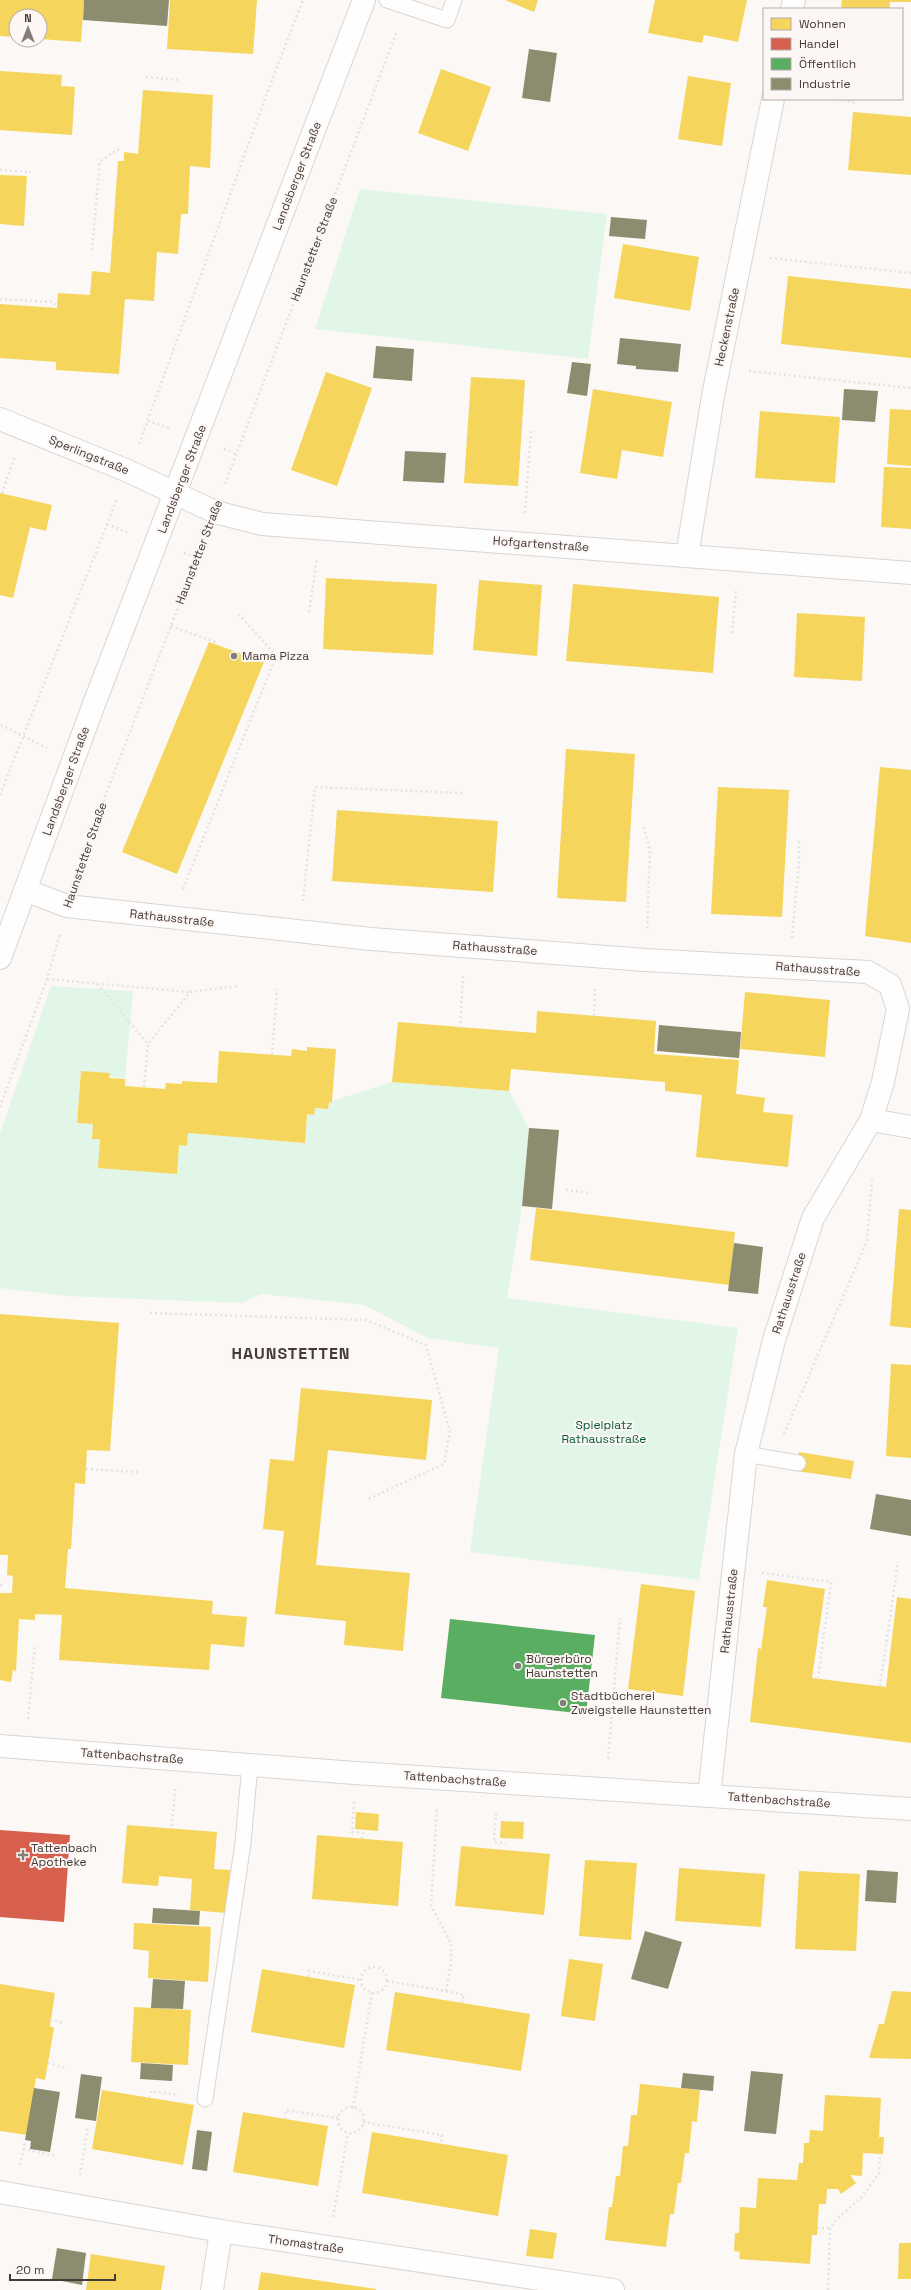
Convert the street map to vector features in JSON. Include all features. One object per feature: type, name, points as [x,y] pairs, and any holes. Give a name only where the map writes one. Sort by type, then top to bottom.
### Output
[{"type":"street","name":"Landsberger Straße","points":[[0,958],[94,704],[364,0]]},
{"type":"street","name":"Heckenstraße","points":[[687,556],[718,368],[774,100]]},
{"type":"street","name":"Sperlingstraße","points":[[0,419],[128,471],[176,493]]},
{"type":"street","name":"Hofgartenstraße","points":[[176,493],[215,512],[262,524],[320,530],[522,543],[911,573]]},
{"type":"street","name":"Rathausstraße","points":[[25,890],[67,906],[172,918],[465,946],[645,960],[868,972],[890,985],[898,1009],[883,1082],[867,1127],[814,1218],[774,1340],[746,1454],[709,1796]]},
{"type":"street","points":[[867,1127],[911,1127]]},
{"type":"street","name":"Tattenbachstraße","points":[[0,1746],[606,1790],[911,1809]]},
{"type":"street","name":"Thomastraße","points":[[0,2192],[221,2231],[570,2287],[613,2290]]},
{"type":"street","points":[[212,2290],[221,2231]]},
{"type":"lane","points":[[387,0],[406,8],[447,20],[454,0]]},
{"type":"lane","points":[[746,1454],[798,1463]]},
{"type":"lane","points":[[205,2099],[243,1843],[250,1765]]},
{"type":"path","points":[[0,795],[128,471],[303,0]]},
{"type":"path","name":"Haunstetter Straße","points":[[0,1107],[46,979],[84,851],[215,512],[406,8]]},
{"type":"path","points":[[146,77],[180,80]]},
{"type":"path","points":[[844,100],[856,102]]},
{"type":"path","points":[[92,250],[100,161],[119,149]]},
{"type":"path","points":[[0,170],[31,172]]},
{"type":"path","points":[[742,256],[911,273]]},
{"type":"path","points":[[0,299],[53,302],[57,308]]},
{"type":"path","points":[[718,368],[911,388]]},
{"type":"path","points":[[2,493],[24,429]]},
{"type":"path","points":[[522,543],[531,430]]},
{"type":"path","points":[[309,612],[320,530]]},
{"type":"path","points":[[732,633],[739,560]]},
{"type":"path","points":[[172,918],[276,656],[237,612]]},
{"type":"path","points":[[171,626],[218,643]]},
{"type":"path","points":[[1,725],[24,735],[73,764]]},
{"type":"path","points":[[299,931],[315,787],[462,793]]},
{"type":"path","points":[[644,827],[650,851],[645,960]]},
{"type":"path","points":[[789,967],[799,862],[799,838]]},
{"type":"path","points":[[460,1028],[465,946]]},
{"type":"path","points":[[46,979],[190,992],[239,986]]},
{"type":"path","points":[[97,984],[148,1044]]},
{"type":"path","points":[[272,1055],[277,988]]},
{"type":"path","points":[[144,1087],[148,1044],[190,992]]},
{"type":"path","points":[[746,1454],[781,1440],[867,1241],[872,1168],[867,1127]]},
{"type":"path","points":[[566,1190],[591,1193]]},
{"type":"path","points":[[150,1313],[366,1320],[426,1345],[450,1432],[444,1464],[368,1500]]},
{"type":"path","points":[[86,1469],[138,1472]]},
{"type":"path","points":[[880,1686],[898,1562]]},
{"type":"path","points":[[762,1573],[831,1582],[818,1678]]},
{"type":"path","points":[[606,1790],[620,1618]]},
{"type":"path","points":[[818,1632],[824,1634]]},
{"type":"path","points":[[886,1641],[891,1642]]},
{"type":"path","points":[[25,1748],[35,1644]]},
{"type":"path","points":[[172,1826],[177,1759]]},
{"type":"path","points":[[439,1778],[431,1906],[451,1943],[452,1962],[446,1991]]},
{"type":"path","points":[[498,1782],[494,1842],[506,1843]]},
{"type":"path","points":[[353,1812],[352,1832],[363,1833],[362,1839]]},
{"type":"path","points":[[375,1966],[383,1970],[387,1981],[380,1991],[372,1992],[364,1988],[361,1980],[367,1969],[375,1966]]},
{"type":"path","points":[[308,1977],[309,1971],[361,1980]]},
{"type":"path","points":[[387,1981],[464,1995],[462,2003]]},
{"type":"path","points":[[353,2108],[372,1992]]},
{"type":"path","points":[[50,2020],[64,2023]]},
{"type":"path","points":[[48,2063],[66,2068]]},
{"type":"path","points":[[149,2098],[151,2091],[205,2099]]},
{"type":"path","points":[[353,2108],[362,2115],[362,2127],[356,2132],[348,2133],[340,2128],[338,2118],[344,2109],[353,2108]]},
{"type":"path","points":[[285,2119],[286,2110],[338,2118]]},
{"type":"path","points":[[363,2122],[442,2135],[441,2144]]},
{"type":"path","points":[[76,2205],[88,2126]]},
{"type":"path","points":[[328,2247],[348,2133]]},
{"type":"path","points":[[23,2149],[56,2156]]},
{"type":"path","points":[[828,2290],[830,2228],[837,2219],[862,2197],[879,2173],[880,2154]]},
{"type":"path","points":[[817,2228],[830,2228]]},
{"type":"green space","points":[[360,189],[607,214],[588,359],[315,329]]},
{"type":"green space","name":"Spielplatz Rathausstraße","points":[[51,986],[133,991],[125,1079],[81,1071],[77,1123],[93,1124],[92,1138],[100,1139],[177,1174],[179,1145],[187,1145],[188,1133],[305,1143],[307,1114],[314,1114],[315,1108],[328,1109],[329,1102],[392,1082],[509,1091],[529,1128],[522,1206],[507,1298],[738,1328],[699,1580],[470,1552],[499,1348],[428,1338],[364,1305],[261,1294],[242,1303],[65,1296],[0,1288],[0,1133]]},
{"type":"building: Wohnen","points":[[0,0],[84,0],[81,42],[48,40],[48,8],[8,8],[8,36],[0,36]]},
{"type":"building: Wohnen","points":[[170,0],[257,0],[253,54],[167,49]]},
{"type":"building: Wohnen","points":[[505,0],[538,0],[534,12]]},
{"type":"building: Wohnen","points":[[655,0],[747,0],[738,42],[704,35],[702,43],[648,33]]},
{"type":"building: Wohnen","points":[[842,0],[911,0],[911,2],[890,2],[890,8],[841,8]]},
{"type":"building: Wohnen","points":[[441,69],[491,87],[468,151],[418,133]]},
{"type":"building: Wohnen","points":[[0,71],[62,75],[61,86],[75,87],[72,135],[0,130]]},
{"type":"building: Wohnen","points":[[688,76],[731,83],[722,146],[678,139]]},
{"type":"building: Wohnen","points":[[143,90],[213,95],[210,168],[190,166],[188,214],[181,214],[178,254],[157,252],[154,301],[125,299],[119,374],[56,370],[56,362],[0,358],[0,304],[57,308],[58,293],[90,295],[92,271],[110,273],[118,161],[124,161],[124,152],[138,154]]},
{"type":"building: Wohnen","points":[[853,112],[911,117],[911,175],[848,170]]},
{"type":"building: Wohnen","points":[[0,175],[27,176],[24,226],[0,224]]},
{"type":"building: Wohnen","points":[[623,244],[699,257],[690,311],[614,298]]},
{"type":"building: Wohnen","points":[[788,276],[911,289],[911,358],[781,344]]},
{"type":"building: Wohnen","points":[[326,372],[372,388],[337,486],[291,470]]},
{"type":"building: Wohnen","points":[[471,377],[525,380],[518,486],[464,483]]},
{"type":"building: Wohnen","points":[[593,389],[672,402],[663,457],[622,450],[617,479],[580,473]]},
{"type":"building: Wohnen","points":[[890,409],[911,410],[911,466],[887,464]]},
{"type":"building: Wohnen","points":[[760,411],[840,417],[835,483],[755,478]]},
{"type":"building: Wohnen","points":[[884,467],[911,468],[911,529],[881,527]]},
{"type":"building: Wohnen","points":[[0,493],[52,505],[46,531],[30,527],[13,598],[0,595]]},
{"type":"building: Wohnen","points":[[326,578],[437,584],[433,655],[323,649]]},
{"type":"building: Wohnen","points":[[479,580],[542,585],[537,656],[473,650]]},
{"type":"building: Wohnen","points":[[573,584],[719,597],[713,673],[566,661]]},
{"type":"building: Wohnen","points":[[797,613],[865,617],[862,681],[794,677]]},
{"type":"building: Wohnen","points":[[209,642],[264,662],[177,874],[122,852]]},
{"type":"building: Wohnen","points":[[566,749],[635,754],[626,902],[557,898]]},
{"type":"building: Wohnen","points":[[880,767],[911,770],[911,943],[865,936]]},
{"type":"building: Wohnen","points":[[718,787],[789,790],[782,917],[711,914]]},
{"type":"building: Wohnen","points":[[337,810],[498,821],[493,892],[332,881]]},
{"type":"building: Wohnen","points":[[745,992],[830,1000],[825,1057],[740,1049]]},
{"type":"building: Wohnen","points":[[537,1011],[656,1021],[654,1054],[739,1060],[736,1094],[765,1098],[763,1112],[793,1115],[788,1167],[696,1157],[702,1095],[665,1091],[665,1082],[511,1069],[509,1091],[392,1082],[398,1022],[536,1033]]},
{"type":"building: Wohnen","points":[[307,1047],[336,1049],[332,1102],[329,1102],[328,1109],[315,1108],[314,1115],[307,1114],[305,1143],[188,1133],[187,1146],[179,1145],[177,1174],[98,1168],[100,1139],[92,1139],[93,1124],[77,1123],[81,1071],[110,1073],[109,1078],[125,1079],[125,1086],[165,1089],[166,1083],[182,1084],[182,1081],[217,1083],[219,1051],[291,1056],[292,1049],[307,1051]]},
{"type":"building: Wohnen","points":[[536,1208],[735,1232],[729,1285],[530,1260]]},
{"type":"building: Wohnen","points":[[899,1209],[911,1210],[911,1328],[890,1326]]},
{"type":"building: Wohnen","points":[[0,1314],[119,1323],[110,1451],[87,1450],[85,1484],[75,1483],[71,1549],[68,1549],[65,1588],[213,1601],[212,1614],[247,1617],[244,1647],[211,1644],[209,1670],[59,1660],[62,1615],[35,1614],[35,1620],[19,1619],[16,1671],[13,1670],[11,1682],[0,1680],[0,1593],[12,1593],[13,1576],[7,1575],[8,1555],[0,1555]]},
{"type":"building: Wohnen","points":[[891,1364],[911,1365],[911,1458],[886,1456]]},
{"type":"building: Wohnen","points":[[301,1388],[432,1400],[426,1460],[328,1450],[316,1565],[410,1573],[403,1651],[344,1645],[346,1621],[275,1614],[284,1531],[263,1529],[270,1459],[294,1461]]},
{"type":"building: Wohnen","points":[[799,1452],[854,1461],[851,1479],[797,1471]]},
{"type":"building: Wohnen","points":[[767,1580],[825,1589],[812,1678],[886,1687],[897,1597],[911,1599],[911,1743],[750,1722],[758,1648],[761,1649],[767,1607],[763,1607]]},
{"type":"building: Wohnen","points":[[641,1584],[695,1591],[683,1696],[628,1689]]},
{"type":"building: Wohnen","points":[[356,1812],[379,1814],[378,1831],[355,1829]]},
{"type":"building: Wohnen","points":[[501,1821],[524,1822],[523,1839],[500,1838]]},
{"type":"building: Wohnen","points":[[127,1825],[217,1832],[214,1869],[230,1870],[227,1913],[190,1910],[192,1879],[159,1876],[158,1886],[122,1883]]},
{"type":"building: Wohnen","points":[[317,1835],[403,1842],[398,1906],[312,1899]]},
{"type":"building: Wohnen","points":[[461,1846],[550,1854],[544,1915],[455,1906]]},
{"type":"building: Wohnen","points":[[585,1860],[637,1863],[631,1940],[579,1936]]},
{"type":"building: Wohnen","points":[[679,1868],[765,1874],[761,1927],[675,1921]]},
{"type":"building: Wohnen","points":[[799,1871],[860,1874],[856,1951],[795,1949]]},
{"type":"building: Wohnen","points":[[134,1923],[211,1927],[208,1982],[148,1978],[149,1951],[133,1949]]},
{"type":"building: Wohnen","points":[[569,1959],[603,1964],[595,2021],[561,2016]]},
{"type":"building: Wohnen","points":[[262,1969],[355,1985],[344,2048],[251,2032]]},
{"type":"building: Wohnen","points":[[0,1984],[55,1993],[50,2026],[54,2028],[45,2080],[36,2078],[27,2135],[0,2131]]},
{"type":"building: Wohnen","points":[[892,1991],[911,1992],[911,2059],[869,2058],[879,2024],[884,2024]]},
{"type":"building: Wohnen","points":[[395,1992],[530,2014],[521,2071],[386,2050]]},
{"type":"building: Wohnen","points":[[134,2007],[191,2010],[188,2065],[131,2062]]},
{"type":"building: Wohnen","points":[[640,2084],[700,2090],[697,2122],[692,2121],[689,2153],[685,2153],[681,2183],[678,2183],[674,2214],[670,2214],[666,2247],[605,2240],[609,2207],[612,2207],[616,2176],[620,2176],[623,2146],[628,2146],[631,2115],[637,2115]]},
{"type":"building: Wohnen","points":[[102,2090],[194,2105],[183,2165],[92,2149]]},
{"type":"building: Wohnen","points":[[825,2095],[881,2098],[879,2137],[884,2137],[883,2154],[863,2153],[862,2176],[850,2175],[856,2183],[841,2194],[838,2189],[827,2189],[826,2204],[819,2204],[817,2235],[812,2235],[810,2264],[739,2259],[740,2252],[734,2251],[735,2233],[739,2233],[740,2207],[756,2208],[758,2178],[797,2180],[799,2163],[803,2163],[804,2143],[809,2143],[810,2130],[823,2131]]},
{"type":"building: Wohnen","points":[[243,2112],[328,2126],[318,2186],[233,2172]]},
{"type":"building: Wohnen","points":[[372,2132],[508,2155],[498,2216],[362,2193]]},
{"type":"building: Wohnen","points":[[530,2229],[557,2233],[553,2259],[526,2256]]},
{"type":"building: Wohnen","points":[[899,2243],[911,2243],[911,2279],[898,2279]]},
{"type":"building: Wohnen","points":[[91,2254],[165,2266],[161,2290],[86,2290]]},
{"type":"building: Wohnen","points":[[261,2272],[376,2289],[376,2290],[258,2290]]},
{"type":"building: Handel","points":[[0,1830],[70,1835],[64,1922],[0,1917]]},
{"type":"building: Öffentlich","name":"Bürgerbüro Haunstetten","points":[[450,1619],[595,1635],[586,1714],[441,1698]]},
{"type":"building: Industrie","points":[[84,0],[169,0],[167,26],[83,20]]},
{"type":"building: Industrie","points":[[529,49],[557,53],[550,102],[522,98]]},
{"type":"building: Industrie","points":[[611,217],[647,220],[645,239],[609,236]]},
{"type":"building: Industrie","points":[[620,338],[681,344],[678,372],[636,369],[636,366],[617,364]]},
{"type":"building: Industrie","points":[[376,346],[414,349],[412,381],[373,378]]},
{"type":"building: Industrie","points":[[572,362],[591,364],[587,396],[567,393]]},
{"type":"building: Industrie","points":[[844,389],[878,391],[875,422],[842,420]]},
{"type":"building: Industrie","points":[[405,451],[446,453],[444,483],[403,481]]},
{"type":"building: Industrie","points":[[659,1025],[741,1032],[739,1058],[657,1051]]},
{"type":"building: Industrie","points":[[529,1128],[559,1130],[552,1209],[522,1206]]},
{"type":"building: Industrie","points":[[734,1243],[763,1247],[758,1294],[728,1291]]},
{"type":"building: Industrie","points":[[876,1494],[911,1500],[911,1536],[870,1529]]},
{"type":"building: Industrie","points":[[867,1870],[898,1872],[896,1903],[865,1901]]},
{"type":"building: Industrie","points":[[153,1908],[200,1911],[199,1925],[152,1923]]},
{"type":"building: Industrie","points":[[645,1931],[682,1942],[668,1989],[631,1979]]},
{"type":"building: Industrie","points":[[153,1979],[185,1981],[183,2009],[151,2008]]},
{"type":"building: Industrie","points":[[141,2063],[173,2065],[172,2081],[140,2079]]},
{"type":"building: Industrie","points":[[751,2071],[783,2074],[776,2134],[744,2131]]},
{"type":"building: Industrie","points":[[683,2073],[714,2076],[713,2091],[681,2088]]},
{"type":"building: Industrie","points":[[81,2074],[102,2077],[96,2121],[75,2118]]},
{"type":"building: Industrie","points":[[34,2088],[60,2092],[50,2152],[30,2149],[31,2141],[25,2140]]},
{"type":"building: Industrie","points":[[197,2130],[212,2132],[207,2171],[192,2169]]},
{"type":"building: Industrie","points":[[57,2248],[86,2253],[82,2285],[52,2279]]},
{"type":"place","name":"Mama Pizza","points":[[234,656]]},
{"type":"place","name":"Bürgerbüro Haunstetten","points":[[518,1666]]},
{"type":"place","name":"Stadtbücherei Zweigstelle Haunstetten","points":[[563,1703]]},
{"type":"place","name":"Tattenbach Apotheke","points":[[23,1855]]},
{"type":"district","name":"HAUNSTETTEN","points":[[291,1353]]}]
